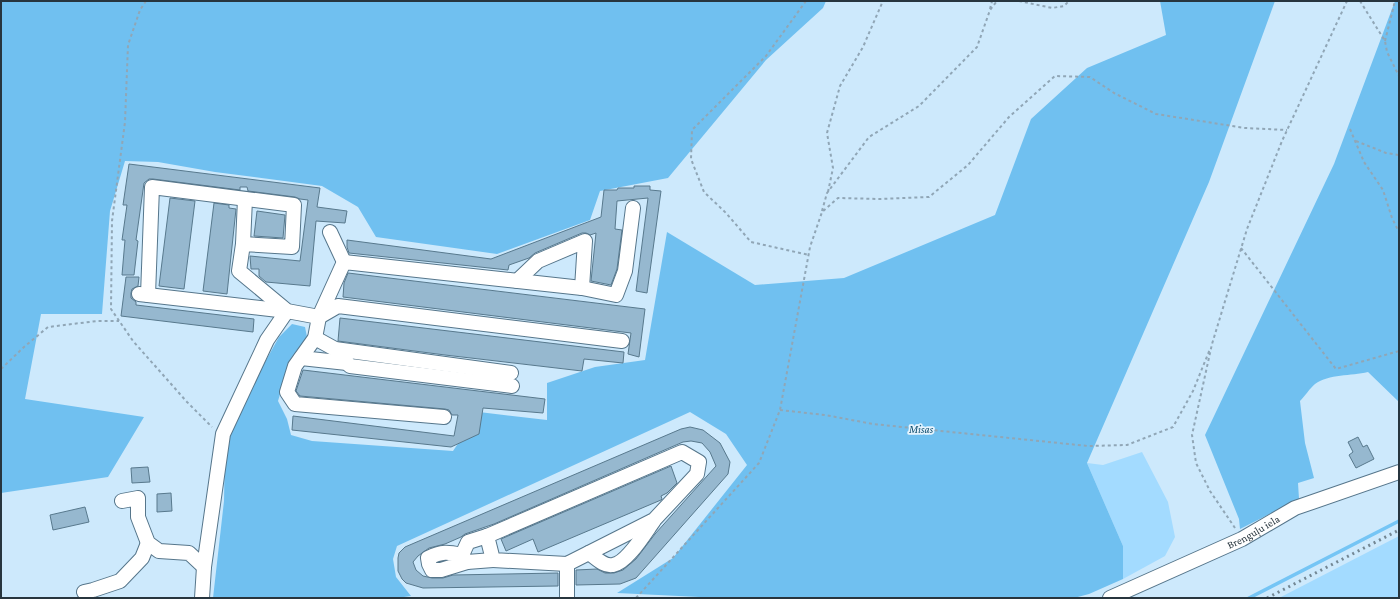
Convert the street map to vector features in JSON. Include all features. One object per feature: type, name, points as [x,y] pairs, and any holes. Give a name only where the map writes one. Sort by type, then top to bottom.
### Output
[{"type":"street","points":[[243,244],[292,247],[294,205],[152,187],[144,294],[319,317],[338,306],[622,341]]},
{"type":"street","points":[[245,199],[243,244],[239,271],[287,312]]},
{"type":"street","points":[[344,262],[582,288],[616,295],[626,270],[633,208]]},
{"type":"street","points":[[330,232],[344,262],[319,317],[315,338],[295,366],[288,392],[295,404],[444,417]]},
{"type":"street","points":[[517,281],[538,261],[585,241],[582,288]]},
{"type":"street","points":[[202,598],[204,567],[223,434],[267,340],[287,312]]},
{"type":"street","points":[[315,338],[335,349],[512,380],[350,366],[335,349]]},
{"type":"street","points":[[301,358],[347,363]]},
{"type":"street","points":[[589,553],[602,564],[614,565],[627,558],[654,520],[697,474],[699,462],[682,452],[487,536],[468,542],[464,559],[567,564],[654,520]]},
{"type":"street","name":"Brenguļu iela","points":[[1110,598],[1242,539],[1295,508],[1399,472]]},
{"type":"street","points":[[122,501],[138,498],[138,517],[148,543],[159,551],[189,553],[204,567]]},
{"type":"street","points":[[487,536],[493,560]]},
{"type":"street","points":[[84,592],[120,581],[142,558],[148,543]]},
{"type":"street","points":[[567,564],[567,598]]},
{"type":"path","points":[[146,1],[140,10],[128,45],[125,122],[112,220],[111,309],[133,341],[187,402],[214,428],[223,434]]},
{"type":"path","points":[[806,1],[766,56],[692,130],[691,158],[704,192],[752,242],[809,255]]},
{"type":"path","points":[[636,598],[759,463],[780,410],[810,247],[822,212],[833,168],[827,133],[840,86],[863,47],[884,1]]},
{"type":"path","points":[[827,193],[869,137],[919,106],[977,47],[992,1]]},
{"type":"path","points":[[990,10],[997,1]]},
{"type":"path","points":[[1019,1],[1052,8],[1064,6],[1069,1]]},
{"type":"path","points":[[1242,539],[1210,491],[1196,463],[1192,435],[1212,344],[1240,248],[1287,130],[1347,1]]},
{"type":"path","points":[[1360,1],[1385,41],[1387,52],[1399,76]]},
{"type":"path","points":[[1385,41],[1395,1]]},
{"type":"path","points":[[822,212],[838,198],[879,199],[928,196],[968,165],[1009,117],[1055,76],[1090,77],[1114,93],[1156,114],[1245,128],[1287,130]]},
{"type":"path","points":[[1350,129],[1364,162],[1383,190],[1392,218],[1399,232]]},
{"type":"path","points":[[1355,140],[1386,153],[1399,155]]},
{"type":"path","points":[[1240,248],[1336,369],[1399,351]]},
{"type":"path","points":[[1,368],[48,327],[97,320],[119,321]]},
{"type":"path","points":[[780,410],[825,415],[873,424],[1000,438],[1088,446],[1127,445],[1173,427],[1193,391],[1212,344]]},
{"type":"shaded area","points":[[1142,452],[1168,502],[1175,537],[1165,556],[1123,579],[1123,546],[1087,463],[1103,465]]},
{"type":"shaded area","points":[[1399,536],[1399,598],[1279,598]]},
{"type":"green space","points":[[1,1],[826,1],[823,8],[766,60],[668,178],[600,191],[590,220],[497,254],[376,237],[358,207],[322,186],[215,172],[158,162],[125,161],[110,211],[102,314],[41,314],[25,399],[144,417],[108,477],[1,493]]},
{"type":"green space","name":"Misas","points":[[1160,1],[1275,1],[1209,182],[1087,463],[1123,546],[1123,579],[1089,594],[1074,598],[720,598],[617,593],[673,558],[747,465],[726,434],[690,412],[397,546],[393,559],[396,577],[411,596],[397,598],[213,598],[224,501],[225,445],[251,387],[279,337],[292,324],[305,327],[307,337],[291,358],[278,401],[287,419],[291,435],[312,441],[453,451],[479,412],[547,420],[547,383],[595,367],[645,360],[667,232],[755,285],[844,278],[995,215],[1031,119],[1087,68],[1166,35]]},
{"type":"green space","points":[[1395,1],[1399,1],[1399,402],[1368,372],[1327,378],[1315,384],[1300,401],[1305,443],[1314,478],[1298,483],[1299,499],[1240,529],[1239,519],[1205,435],[1334,164]]},
{"type":"building","points":[[129,164],[320,188],[317,207],[347,211],[345,223],[316,221],[310,286],[266,282],[259,276],[259,269],[251,269],[250,256],[300,261],[308,200],[248,191],[247,187],[240,187],[240,190],[149,179],[144,183],[136,240],[138,241],[134,275],[122,275],[125,240],[122,240],[127,205],[123,205]]},
{"type":"building","points":[[634,186],[650,186],[650,190],[661,191],[647,293],[636,291],[648,198],[617,201],[615,229],[622,230],[617,269],[611,285],[591,281],[596,233],[590,235],[582,233],[535,253],[529,258],[509,265],[508,270],[349,253],[347,247],[347,240],[491,259],[601,217],[604,190],[634,188]]},
{"type":"building","points":[[170,198],[195,201],[184,289],[159,286]]},
{"type":"building","points":[[214,203],[229,205],[229,208],[236,209],[227,294],[203,291]]},
{"type":"building","points":[[257,211],[285,215],[283,238],[254,236]]},
{"type":"building","points":[[348,273],[645,309],[639,357],[628,354],[631,333],[343,297],[344,283]]},
{"type":"building","points":[[126,277],[139,277],[138,286],[132,289],[131,293],[131,298],[136,302],[136,305],[254,319],[253,332],[121,316]]},
{"type":"building","points":[[340,318],[624,352],[623,363],[584,359],[582,371],[338,341]]},
{"type":"building","points":[[303,370],[545,399],[543,413],[483,408],[479,434],[451,447],[292,430],[293,416],[454,436],[458,415],[452,415],[449,410],[445,409],[300,396],[296,391]]},
{"type":"building","points":[[690,427],[703,430],[720,443],[730,462],[728,474],[636,578],[620,584],[576,585],[576,570],[597,569],[605,573],[614,573],[623,570],[636,559],[655,534],[716,466],[710,452],[702,443],[691,441],[683,442],[494,524],[465,534],[445,544],[429,548],[418,556],[413,562],[416,570],[423,576],[432,578],[443,578],[453,575],[558,573],[558,586],[423,588],[406,583],[402,579],[398,571],[398,558],[399,553],[405,547],[681,429]]},
{"type":"building","points":[[1358,437],[1363,447],[1367,445],[1374,459],[1356,468],[1349,455],[1353,452],[1348,442]]},
{"type":"building","points":[[671,466],[677,483],[667,493],[661,496],[661,500],[538,552],[533,539],[506,551],[501,539]]},
{"type":"building","points":[[148,467],[150,482],[132,483],[131,468]]},
{"type":"building","points":[[171,493],[172,511],[157,512],[157,494]]},
{"type":"building","points":[[85,507],[89,522],[53,530],[50,515]]},
{"type":"waterway","points":[[1249,598],[1399,521]]},
{"type":"railway","points":[[1267,598],[1399,530]]}]
